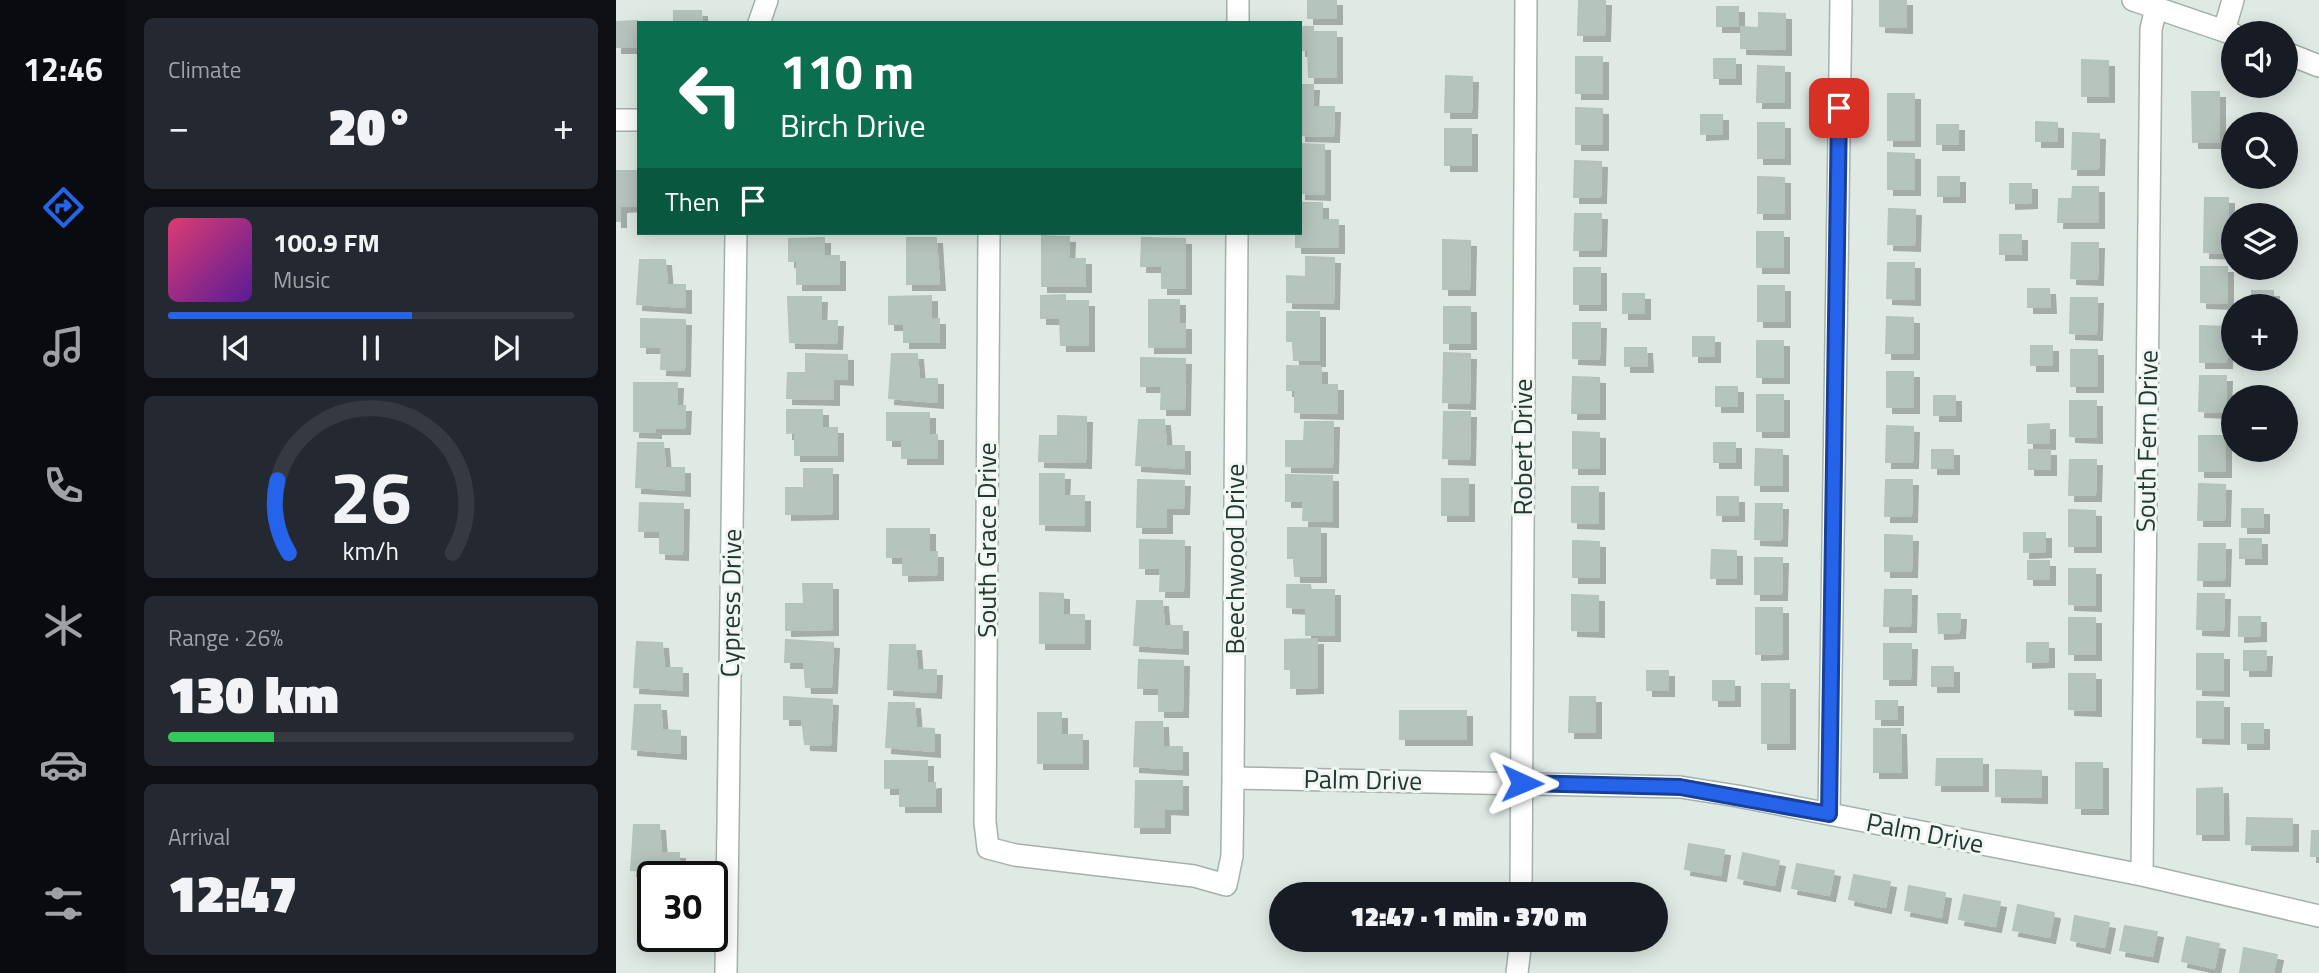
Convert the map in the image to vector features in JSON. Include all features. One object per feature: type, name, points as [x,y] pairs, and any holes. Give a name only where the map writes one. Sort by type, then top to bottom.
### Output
[{"type":"street","points":[[760,21],[767,0]]},
{"type":"street","points":[[1238,0],[1238,21]]},
{"type":"street","name":"Robert Drive","points":[[1521,882],[1525,0]]},
{"type":"street","points":[[1829,814],[1841,0]]},
{"type":"street","points":[[2133,0],[2221,29]]},
{"type":"street","points":[[2230,21],[2233,0]]},
{"type":"street","name":"South Fern Drive","points":[[2142,875],[2151,29],[2156,8]]},
{"type":"street","points":[[2298,58],[2319,66]]},
{"type":"street","points":[[616,120],[637,120]]},
{"type":"street","name":"Cypress Drive","points":[[726,973],[736,235]]},
{"type":"street","name":"South Grace Drive","points":[[989,235],[985,822],[988,848],[1014,855],[1194,876],[1226,885]]},
{"type":"street","name":"Beechwood Drive","points":[[1226,885],[1232,856],[1237,235]]},
{"type":"street","name":"Palm Drive","points":[[1233,778],[1680,787],[2142,875],[2319,916]]},
{"type":"street","points":[[1517,973],[1520,952]]},
{"type":"building","points":[[1308,0],[1336,0],[1336,18],[1308,18]]},
{"type":"building","points":[[1579,0],[1605,0],[1604,35],[1578,35]]},
{"type":"building","points":[[1880,0],[1906,0],[1906,27],[1880,26]]},
{"type":"building","points":[[1717,7],[1738,7],[1738,26],[1717,26]]},
{"type":"building","points":[[674,11],[701,11],[702,21],[674,21]]},
{"type":"building","points":[[1759,13],[1785,14],[1785,49],[1741,48],[1741,27],[1759,28]]},
{"type":"building","points":[[637,21],[637,47],[616,47],[616,22]]},
{"type":"building","points":[[1302,27],[1313,27],[1313,32],[1336,32],[1336,77],[1309,77],[1308,50],[1302,50]]},
{"type":"building","points":[[1576,57],[1602,57],[1602,93],[1576,93]]},
{"type":"building","points":[[1714,59],[1735,59],[1735,78],[1714,78]]},
{"type":"building","points":[[2082,60],[2108,61],[2108,96],[2082,96]]},
{"type":"building","points":[[1758,66],[1784,67],[1784,102],[1757,102]]},
{"type":"building","points":[[1446,76],[1472,77],[1471,112],[1445,112]]},
{"type":"building","points":[[1302,85],[1313,85],[1312,107],[1334,107],[1333,136],[1302,135]]},
{"type":"building","points":[[2192,92],[2219,92],[2219,142],[2193,142]]},
{"type":"building","points":[[1888,94],[1914,94],[1914,140],[1888,140]]},
{"type":"building","points":[[1576,108],[1602,109],[1602,144],[1576,144]]},
{"type":"building","points":[[1701,115],[1722,115],[1722,133],[1701,134]]},
{"type":"building","points":[[2036,122],[2057,123],[2057,141],[2036,141]]},
{"type":"building","points":[[1758,123],[1784,123],[1784,158],[1758,158]]},
{"type":"building","points":[[1937,125],[1958,125],[1958,144],[1937,144]]},
{"type":"building","points":[[1445,129],[1471,129],[1471,165],[1445,165]]},
{"type":"building","points":[[2073,133],[2099,134],[2098,169],[2072,169]]},
{"type":"building","points":[[1302,144],[1324,145],[1324,194],[1302,193]]},
{"type":"building","points":[[1888,153],[1914,154],[1914,189],[1888,189]]},
{"type":"building","points":[[1575,161],[1601,162],[1600,197],[1574,197]]},
{"type":"building","points":[[616,171],[637,171],[637,205],[620,206],[620,221],[616,221]]},
{"type":"building","points":[[1758,177],[1784,178],[1784,213],[1758,213]]},
{"type":"building","points":[[1938,177],[1959,177],[1959,196],[1938,196]]},
{"type":"building","points":[[2010,184],[2031,184],[2031,202],[2010,203]]},
{"type":"building","points":[[2073,187],[2098,187],[2098,222],[2058,222],[2059,199],[2072,199]]},
{"type":"building","points":[[2205,198],[2228,198],[2228,203],[2221,203],[2221,253],[2204,252]]},
{"type":"building","points":[[1302,203],[1322,203],[1322,220],[1338,220],[1338,247],[1296,247],[1296,235],[1302,235]]},
{"type":"building","points":[[1889,209],[1915,210],[1914,245],[1888,244]]},
{"type":"building","points":[[1575,214],[1601,214],[1600,250],[1574,250]]},
{"type":"building","points":[[1757,232],[1783,232],[1783,267],[1757,267]]},
{"type":"building","points":[[2000,235],[2021,235],[2021,254],[2000,254]]},
{"type":"building","points":[[1042,236],[1069,237],[1068,259],[1085,259],[1085,286],[1042,286]]},
{"type":"building","points":[[824,238],[824,256],[839,256],[839,284],[797,284],[797,261],[789,261],[789,239]]},
{"type":"building","points":[[907,238],[936,238],[939,284],[907,284]]},
{"type":"building","points":[[1142,238],[1185,239],[1185,288],[1162,288],[1162,266],[1141,266]]},
{"type":"building","points":[[1443,240],[1470,241],[1469,289],[1443,289]]},
{"type":"building","points":[[2072,243],[2098,243],[2097,279],[2071,278]]},
{"type":"building","points":[[1306,257],[1334,258],[1333,303],[1287,302],[1287,276],[1306,277]]},
{"type":"building","points":[[640,260],[665,260],[667,285],[685,285],[685,307],[637,304]]},
{"type":"building","points":[[1888,263],[1914,263],[1914,299],[1887,298]]},
{"type":"building","points":[[2201,267],[2221,267],[2221,280],[2227,280],[2227,294],[2221,294],[2221,303],[2201,302]]},
{"type":"building","points":[[1574,268],[1600,268],[1600,304],[1574,304]]},
{"type":"building","points":[[1758,286],[1784,286],[1784,321],[1758,321]]},
{"type":"building","points":[[2028,289],[2049,289],[2050,307],[2028,307]]},
{"type":"building","points":[[2252,291],[2273,291],[2273,294],[2252,294]]},
{"type":"building","points":[[1623,294],[1644,294],[1644,313],[1623,313]]},
{"type":"building","points":[[1065,295],[1065,301],[1088,301],[1088,345],[1061,345],[1060,318],[1041,318],[1041,296]]},
{"type":"building","points":[[931,296],[931,319],[939,319],[939,342],[904,342],[904,324],[889,324],[889,297]]},
{"type":"building","points":[[788,297],[821,297],[820,321],[837,321],[836,343],[790,342]]},
{"type":"building","points":[[2071,298],[2097,298],[2096,334],[2070,333]]},
{"type":"building","points":[[1149,300],[1179,300],[1179,324],[1185,324],[1185,347],[1149,347]]},
{"type":"building","points":[[1444,307],[1470,307],[1470,343],[1444,343]]},
{"type":"building","points":[[1287,312],[1319,312],[1319,360],[1294,360],[1293,341],[1287,341]]},
{"type":"building","points":[[1887,317],[1913,318],[1913,353],[1886,353]]},
{"type":"building","points":[[641,319],[685,320],[684,370],[661,369],[662,347],[641,347]]},
{"type":"building","points":[[1573,323],[1600,323],[1599,359],[1573,358]]},
{"type":"building","points":[[2200,326],[2221,327],[2221,362],[2200,362]]},
{"type":"building","points":[[1693,337],[1714,337],[1714,356],[1693,356]]},
{"type":"building","points":[[1757,341],[1783,341],[1783,377],[1757,377]]},
{"type":"building","points":[[2031,346],[2052,346],[2052,365],[2031,365]]},
{"type":"building","points":[[1625,348],[1646,348],[1647,366],[1625,366]]},
{"type":"building","points":[[2071,350],[2097,350],[2097,386],[2071,386]]},
{"type":"building","points":[[1444,353],[1470,354],[1469,403],[1443,402]]},
{"type":"building","points":[[806,354],[847,355],[847,379],[833,378],[833,399],[787,398],[788,373],[806,373]]},
{"type":"building","points":[[892,354],[917,354],[919,379],[937,379],[937,402],[889,398]]},
{"type":"building","points":[[1141,358],[1185,359],[1184,409],[1161,409],[1162,386],[1141,386]]},
{"type":"building","points":[[1287,366],[1321,367],[1321,385],[1337,385],[1337,413],[1295,412],[1295,390],[1287,390]]},
{"type":"building","points":[[1887,372],[1913,372],[1913,407],[1887,407]]},
{"type":"building","points":[[2200,376],[2226,376],[2226,385],[2221,385],[2221,412],[2199,411]]},
{"type":"building","points":[[1573,377],[1599,378],[1599,413],[1572,413]]},
{"type":"building","points":[[634,383],[677,383],[676,406],[685,406],[684,428],[655,428],[655,432],[634,431]]},
{"type":"building","points":[[1716,387],[1737,387],[1737,406],[1716,406]]},
{"type":"building","points":[[1757,395],[1783,395],[1783,431],[1757,431]]},
{"type":"building","points":[[1934,396],[1955,396],[1955,415],[1934,415]]},
{"type":"building","points":[[2070,401],[2096,401],[2096,437],[2070,436]]},
{"type":"building","points":[[787,410],[822,410],[822,428],[837,428],[837,455],[795,455],[795,432],[787,433]]},
{"type":"building","points":[[1444,412],[1470,412],[1469,459],[1443,458]]},
{"type":"building","points":[[887,413],[929,413],[929,435],[937,435],[937,458],[902,458],[902,440],[887,440]]},
{"type":"building","points":[[1058,416],[1086,417],[1085,462],[1039,461],[1040,436],[1058,436]]},
{"type":"building","points":[[1139,420],[1164,420],[1166,446],[1184,446],[1184,468],[1136,465]]},
{"type":"building","points":[[1305,422],[1333,422],[1332,467],[1286,466],[1286,441],[1304,441]]},
{"type":"building","points":[[2049,424],[2049,443],[2028,443],[2028,425]]},
{"type":"building","points":[[1887,426],[1913,427],[1912,462],[1886,462]]},
{"type":"building","points":[[1573,432],[1599,433],[1599,468],[1573,468]]},
{"type":"building","points":[[2199,436],[2221,436],[2221,462],[2225,462],[2225,471],[2199,471]]},
{"type":"building","points":[[638,443],[663,443],[665,468],[684,468],[684,490],[636,487]]},
{"type":"building","points":[[1714,443],[1735,443],[1735,462],[1714,462]]},
{"type":"building","points":[[1756,449],[1782,450],[1782,485],[1755,485]]},
{"type":"building","points":[[1932,450],[1953,450],[1953,468],[1932,468]]},
{"type":"building","points":[[2029,450],[2050,450],[2050,469],[2029,469]]},
{"type":"building","points":[[2070,460],[2096,460],[2095,495],[2069,495]]},
{"type":"building","points":[[804,469],[832,469],[832,513],[786,514],[786,488],[804,488]]},
{"type":"building","points":[[1040,474],[1064,474],[1063,496],[1084,496],[1084,525],[1040,524]]},
{"type":"building","points":[[1286,475],[1332,476],[1332,521],[1303,520],[1304,501],[1286,501]]},
{"type":"building","points":[[1442,479],[1468,479],[1468,515],[1442,515]]},
{"type":"building","points":[[1138,480],[1184,481],[1183,508],[1166,508],[1166,527],[1137,527]]},
{"type":"building","points":[[1886,480],[1912,480],[1911,516],[1885,516]]},
{"type":"building","points":[[2199,484],[2225,485],[2224,520],[2198,520]]},
{"type":"building","points":[[1572,487],[1598,487],[1598,523],[1572,522]]},
{"type":"building","points":[[1717,497],[1738,497],[1738,515],[1717,515]]},
{"type":"building","points":[[640,503],[683,504],[682,554],[660,553],[660,531],[639,531]]},
{"type":"building","points":[[1756,504],[1782,504],[1781,540],[1755,539]]},
{"type":"building","points":[[2242,509],[2263,509],[2263,527],[2242,527]]},
{"type":"building","points":[[2069,510],[2095,511],[2095,546],[2069,546]]},
{"type":"building","points":[[1288,528],[1320,528],[1320,576],[1295,576],[1294,558],[1288,558]]},
{"type":"building","points":[[887,529],[929,529],[929,552],[937,552],[937,574],[903,575],[903,557],[887,557]]},
{"type":"building","points":[[2024,533],[2045,533],[2045,551],[2024,552]]},
{"type":"building","points":[[1885,535],[1912,536],[1911,571],[1885,571]]},
{"type":"building","points":[[2240,539],[2261,539],[2261,558],[2240,558]]},
{"type":"building","points":[[1140,540],[1184,541],[1183,591],[1160,591],[1161,568],[1140,568]]},
{"type":"building","points":[[1573,541],[1599,542],[1599,577],[1573,577]]},
{"type":"building","points":[[2199,544],[2225,544],[2224,580],[2198,580]]},
{"type":"building","points":[[1712,550],[1736,551],[1736,578],[1711,578]]},
{"type":"building","points":[[1755,558],[1782,558],[1781,594],[1755,594]]},
{"type":"building","points":[[2028,561],[2049,561],[2049,579],[2028,579]]},
{"type":"building","points":[[2069,569],[2095,569],[2095,605],[2069,604]]},
{"type":"building","points":[[803,584],[832,584],[832,629],[786,630],[786,604],[804,604]]},
{"type":"building","points":[[1287,585],[1310,585],[1311,590],[1334,590],[1334,635],[1306,635],[1306,608],[1287,607]]},
{"type":"building","points":[[1885,590],[1911,590],[1910,626],[1884,626]]},
{"type":"building","points":[[1040,593],[1063,594],[1063,615],[1084,615],[1084,643],[1040,643]]},
{"type":"building","points":[[2198,594],[2224,594],[2223,630],[2197,629]]},
{"type":"building","points":[[1572,595],[1598,596],[1598,631],[1572,630]]},
{"type":"building","points":[[1137,601],[1162,601],[1164,626],[1182,626],[1182,648],[1134,645]]},
{"type":"building","points":[[1756,608],[1782,608],[1782,653],[1756,654]]},
{"type":"building","points":[[1938,614],[1960,614],[1959,632],[1939,633]]},
{"type":"building","points":[[2239,617],[2260,617],[2260,635],[2239,636]]},
{"type":"building","points":[[2069,618],[2095,618],[2095,654],[2069,654]]},
{"type":"building","points":[[1317,639],[1317,687],[1291,688],[1291,669],[1285,669],[1285,640]]},
{"type":"building","points":[[786,640],[833,643],[831,687],[806,687],[804,662],[785,662]]},
{"type":"building","points":[[637,642],[662,643],[664,668],[682,668],[682,690],[634,687]]},
{"type":"building","points":[[2027,643],[2048,643],[2048,661],[2027,662]]},
{"type":"building","points":[[1884,644],[1911,644],[1910,679],[1884,679]]},
{"type":"building","points":[[890,645],[915,645],[917,670],[936,670],[935,692],[888,689]]},
{"type":"building","points":[[2244,651],[2266,651],[2265,670],[2244,670]]},
{"type":"building","points":[[2197,654],[2223,654],[2223,690],[2197,689]]},
{"type":"building","points":[[1139,660],[1183,661],[1182,711],[1159,711],[1159,688],[1138,688]]},
{"type":"building","points":[[1932,667],[1953,667],[1953,686],[1932,686]]},
{"type":"building","points":[[1647,671],[1668,671],[1668,690],[1647,690]]},
{"type":"building","points":[[2069,674],[2095,674],[2095,710],[2069,709]]},
{"type":"building","points":[[1713,681],[1734,681],[1734,700],[1713,700]]},
{"type":"building","points":[[1762,684],[1789,684],[1789,743],[1762,743]]},
{"type":"building","points":[[784,697],[832,700],[830,745],[805,744],[802,719],[784,719]]},
{"type":"building","points":[[1570,697],[1595,697],[1595,732],[1569,732]]},
{"type":"building","points":[[1876,701],[1897,701],[1897,719],[1876,719]]},
{"type":"building","points":[[2197,702],[2223,702],[2223,738],[2197,737]]},
{"type":"building","points":[[889,703],[914,703],[916,728],[934,729],[934,751],[886,747]]},
{"type":"building","points":[[635,705],[660,705],[662,730],[680,731],[680,753],[632,749]]},
{"type":"building","points":[[1400,711],[1466,711],[1466,739],[1400,739]]},
{"type":"building","points":[[1038,713],[1061,713],[1061,735],[1082,735],[1082,763],[1038,763]]},
{"type":"building","points":[[1136,722],[1162,722],[1163,747],[1182,747],[1182,769],[1134,766]]},
{"type":"building","points":[[2242,724],[2263,724],[2263,743],[2242,743]]},
{"type":"building","points":[[1874,729],[1900,729],[1901,772],[1874,772]]},
{"type":"building","points":[[1937,759],[1982,759],[1982,785],[1936,785]]},
{"type":"building","points":[[885,761],[927,761],[927,784],[935,783],[935,806],[900,806],[900,788],[885,788]]},
{"type":"building","points":[[2076,763],[2102,763],[2102,808],[2076,808]]},
{"type":"building","points":[[1996,770],[2041,771],[2041,797],[1996,796]]},
{"type":"building","points":[[1136,781],[1182,781],[1182,809],[1164,808],[1164,827],[1135,827]]},
{"type":"building","points":[[2222,788],[2223,834],[2197,834],[2197,789]]},
{"type":"building","points":[[2247,818],[2292,819],[2292,845],[2246,844]]},
{"type":"building","points":[[634,825],[659,825],[661,853],[679,853],[679,861],[637,861],[637,870],[631,870]]},
{"type":"building","points":[[2312,831],[2319,831],[2319,856],[2311,856]]},
{"type":"building","points":[[1689,844],[1724,850],[1720,875],[1685,869]]},
{"type":"building","points":[[1743,853],[1779,861],[1774,885],[1738,878]]},
{"type":"building","points":[[1797,864],[1834,871],[1829,895],[1792,888]]},
{"type":"building","points":[[1854,875],[1890,882],[1885,907],[1849,899]]},
{"type":"building","points":[[1909,886],[1945,893],[1941,917],[1905,910]]},
{"type":"building","points":[[1964,895],[2000,902],[1995,926],[1959,919]]},
{"type":"building","points":[[2018,905],[2054,913],[2049,937],[2013,930]]},
{"type":"building","points":[[2075,916],[2109,923],[2104,947],[2071,940]]},
{"type":"building","points":[[2125,926],[2157,932],[2152,956],[2120,950]]},
{"type":"building","points":[[2187,937],[2219,944],[2214,968],[2182,961]]},
{"type":"building","points":[[2244,948],[2277,955],[2273,973],[2240,973]]},
{"type":"route","points":[[1522,783],[1680,787],[1829,814],[1839,108]]}]
